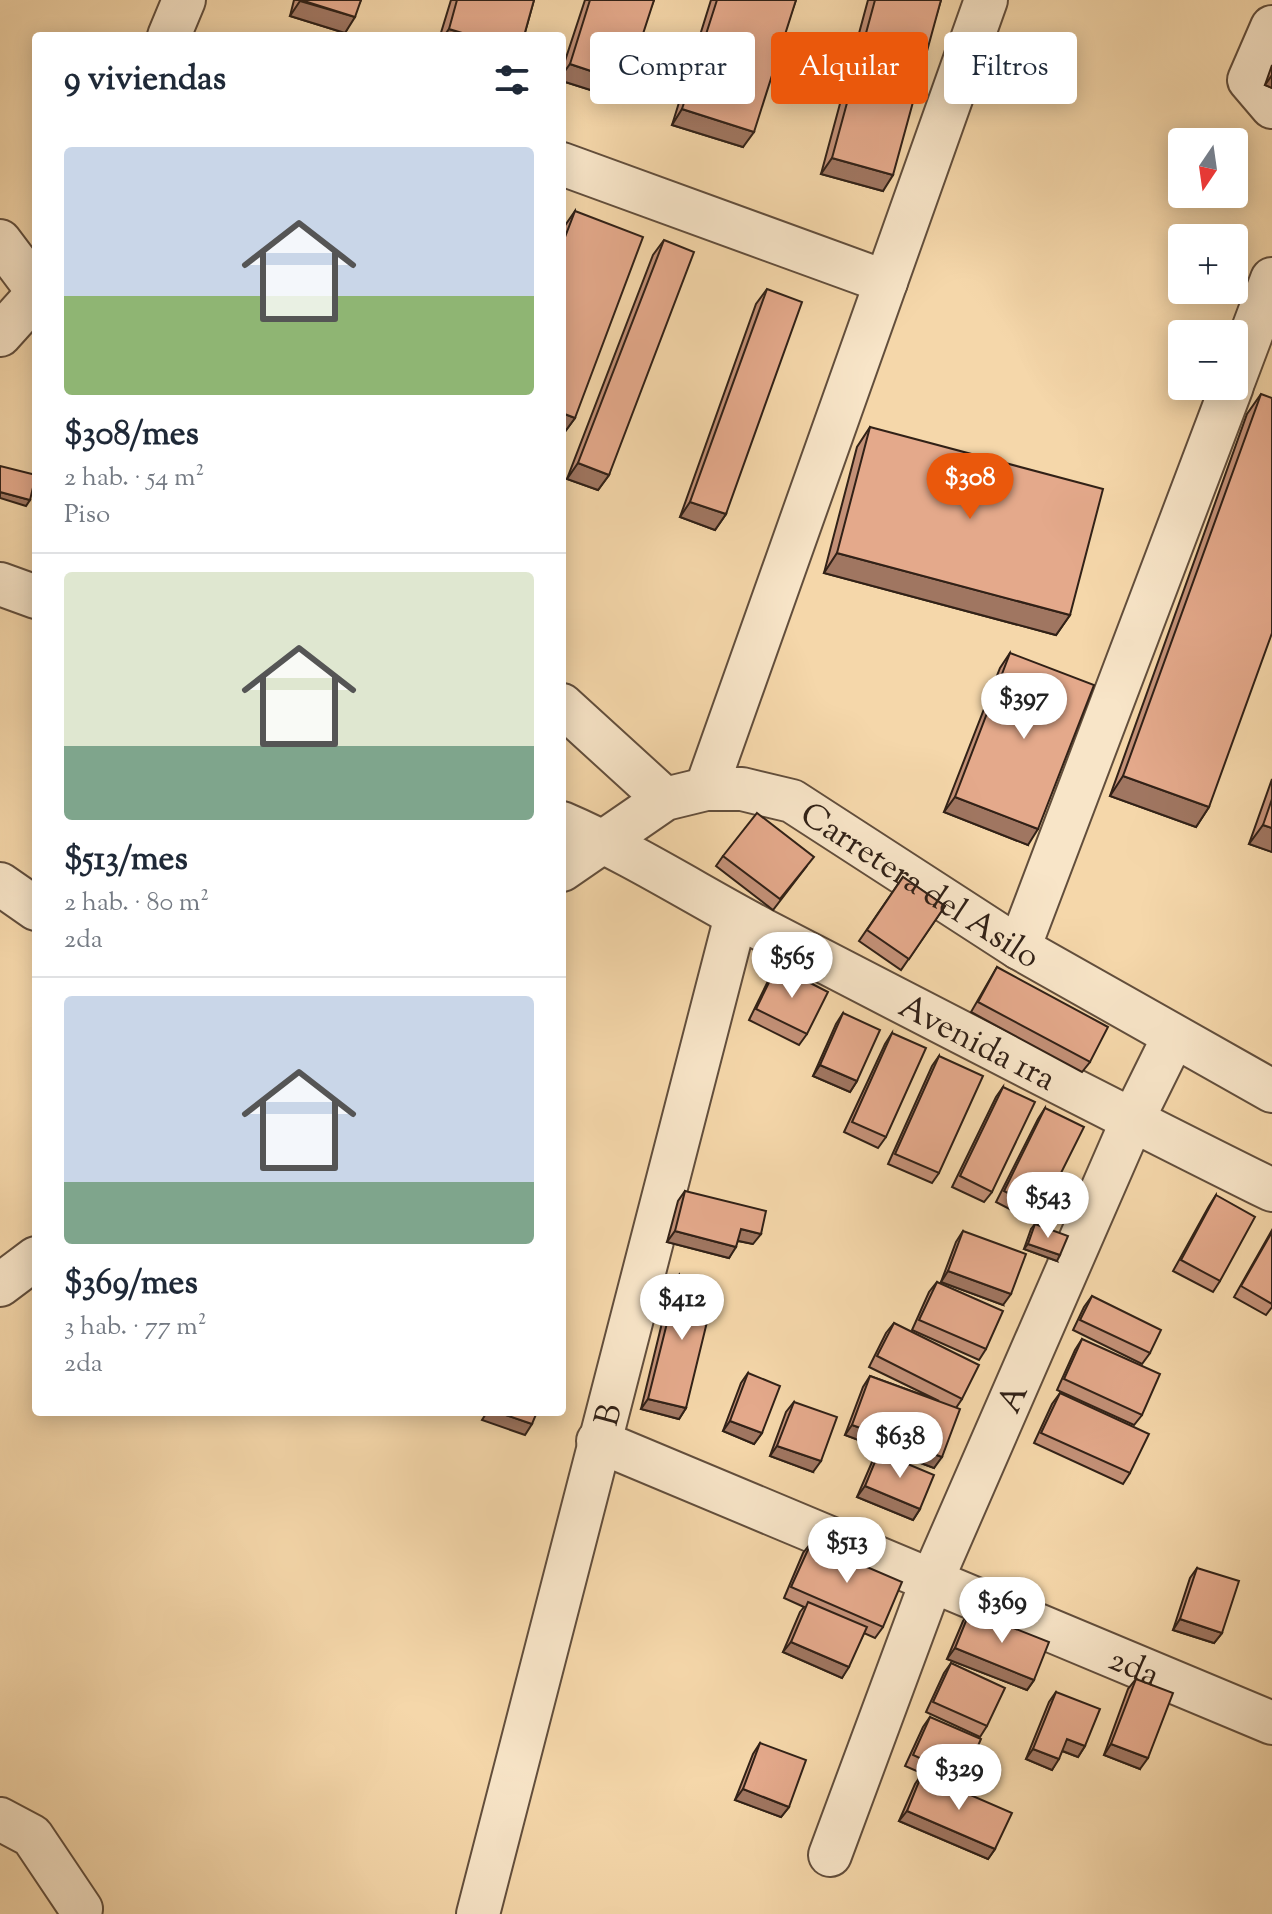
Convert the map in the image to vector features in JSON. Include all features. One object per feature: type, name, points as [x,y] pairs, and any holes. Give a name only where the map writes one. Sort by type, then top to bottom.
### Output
[{"type":"street","points":[[171,32],[184,0]]},
{"type":"street","points":[[706,789],[986,0]]},
{"type":"street","points":[[1272,27],[1249,80],[1272,107]]},
{"type":"street","points":[[566,165],[886,282]]},
{"type":"street","points":[[0,241],[32,286]]},
{"type":"street","points":[[1248,343],[1272,279]]},
{"type":"street","points":[[0,335],[32,297]]},
{"type":"street","points":[[1019,948],[1227,400]]},
{"type":"street","points":[[0,584],[32,596]]},
{"type":"street","points":[[566,709],[665,799],[655,821],[652,847],[669,877]]},
{"type":"street","name":"Carretera del Asilo","points":[[566,867],[665,799],[706,789],[742,789],[792,801],[1019,948],[1173,1038],[1272,1091]]},
{"type":"street","name":"Avenida 1ra","points":[[566,825],[603,840],[736,916],[1272,1190]]},
{"type":"street","points":[[0,884],[32,906]]},
{"type":"street","name":"B","points":[[480,1913],[598,1441],[736,916]]},
{"type":"street","name":"A","points":[[830,1855],[932,1580],[1132,1121],[1173,1038]]},
{"type":"street","points":[[0,1285],[32,1261]]},
{"type":"street","name":"2da","points":[[598,1441],[1272,1723]]},
{"type":"street","points":[[0,1819],[32,1836],[81,1909],[80,1914]]},
{"type":"building","points":[[301,0],[361,0],[355,17]]},
{"type":"building","points":[[457,0],[534,0],[525,32],[459,32],[449,29]]},
{"type":"building","points":[[590,0],[654,0],[644,32],[590,32],[590,71],[570,64]]},
{"type":"building","points":[[717,0],[796,0],[786,32],[771,32],[771,79],[754,132],[682,109],[684,104],[755,104],[755,32],[707,32]]},
{"type":"building","points":[[875,0],[941,0],[928,47],[928,32],[866,32]]},
{"type":"building","points":[[847,104],[912,104],[893,175],[832,158]]},
{"type":"building","points":[[575,211],[643,237],[575,418],[566,415],[566,235]]},
{"type":"building","points":[[664,240],[694,252],[609,475],[578,463]]},
{"type":"building","points":[[767,289],[802,302],[726,514],[690,502]]},
{"type":"building","points":[[1261,394],[1272,398],[1272,633],[1209,807],[1123,776]]},
{"type":"building","points":[[870,427],[1103,489],[1070,615],[837,553]]},
{"type":"building","points":[[0,466],[32,474],[30,500],[0,492]]},
{"type":"building","points":[[1010,653],[1094,685],[1038,829],[955,797]]},
{"type":"building","points":[[1272,799],[1272,828],[1263,825]]},
{"type":"building","points":[[757,813],[814,857],[780,899],[723,856]]},
{"type":"building","points":[[903,877],[945,906],[909,959],[867,930]]},
{"type":"building","points":[[777,966],[828,992],[807,1034],[756,1009]]},
{"type":"building","points":[[997,967],[1108,1027],[1090,1062],[978,1002]]},
{"type":"building","points":[[843,1013],[880,1030],[857,1081],[820,1065]]},
{"type":"building","points":[[892,1033],[926,1048],[886,1137],[852,1122]]},
{"type":"building","points":[[939,1056],[983,1076],[939,1173],[895,1154]]},
{"type":"building","points":[[1003,1087],[1035,1102],[992,1192],[960,1176]]},
{"type":"building","points":[[1045,1108],[1084,1127],[1042,1211],[1004,1191]]},
{"type":"building","points":[[685,1191],[766,1211],[761,1234],[741,1229],[736,1247],[675,1231]]},
{"type":"building","points":[[1216,1195],[1255,1217],[1220,1281],[1181,1260]]},
{"type":"building","points":[[1035,1224],[1068,1236],[1060,1255],[1028,1244]]},
{"type":"building","points":[[963,1231],[1026,1254],[1011,1294],[948,1271]]},
{"type":"building","points":[[1272,1232],[1272,1304],[1241,1286]]},
{"type":"building","points":[[679,1275],[716,1285],[686,1408],[648,1399]]},
{"type":"building","points":[[937,1282],[1003,1311],[986,1349],[919,1320]]},
{"type":"building","points":[[1092,1296],[1161,1330],[1150,1353],[1080,1320]]},
{"type":"building","points":[[894,1323],[979,1365],[962,1399],[877,1356]]},
{"type":"building","points":[[1082,1339],[1160,1374],[1142,1415],[1064,1379]]},
{"type":"building","points":[[748,1373],[780,1386],[762,1433],[730,1421]]},
{"type":"building","points":[[870,1376],[960,1409],[942,1457],[852,1425]]},
{"type":"building","points":[[1060,1393],[1149,1434],[1130,1473],[1041,1433]]},
{"type":"building","points":[[794,1402],[837,1417],[821,1461],[777,1446]]},
{"type":"building","points":[[509,1416],[535,1416],[532,1424]]},
{"type":"building","points":[[879,1452],[934,1475],[920,1509],[865,1486]]},
{"type":"building","points":[[811,1543],[902,1582],[883,1627],[791,1587]]},
{"type":"building","points":[[1197,1568],[1239,1581],[1222,1633],[1180,1619]]},
{"type":"building","points":[[808,1602],[867,1627],[849,1667],[791,1642]]},
{"type":"building","points":[[970,1611],[1049,1642],[1034,1680],[955,1648]]},
{"type":"building","points":[[951,1663],[1005,1688],[987,1726],[933,1702]]},
{"type":"building","points":[[1136,1679],[1173,1693],[1148,1758],[1111,1744]]},
{"type":"building","points":[[1056,1692],[1100,1709],[1085,1746],[1067,1739],[1059,1759],[1033,1749]]},
{"type":"building","points":[[930,1717],[981,1739],[964,1778],[913,1755]]},
{"type":"building","points":[[760,1743],[806,1760],[789,1807],[743,1789]]},
{"type":"building","points":[[922,1774],[1012,1813],[995,1849],[907,1811]]}]
